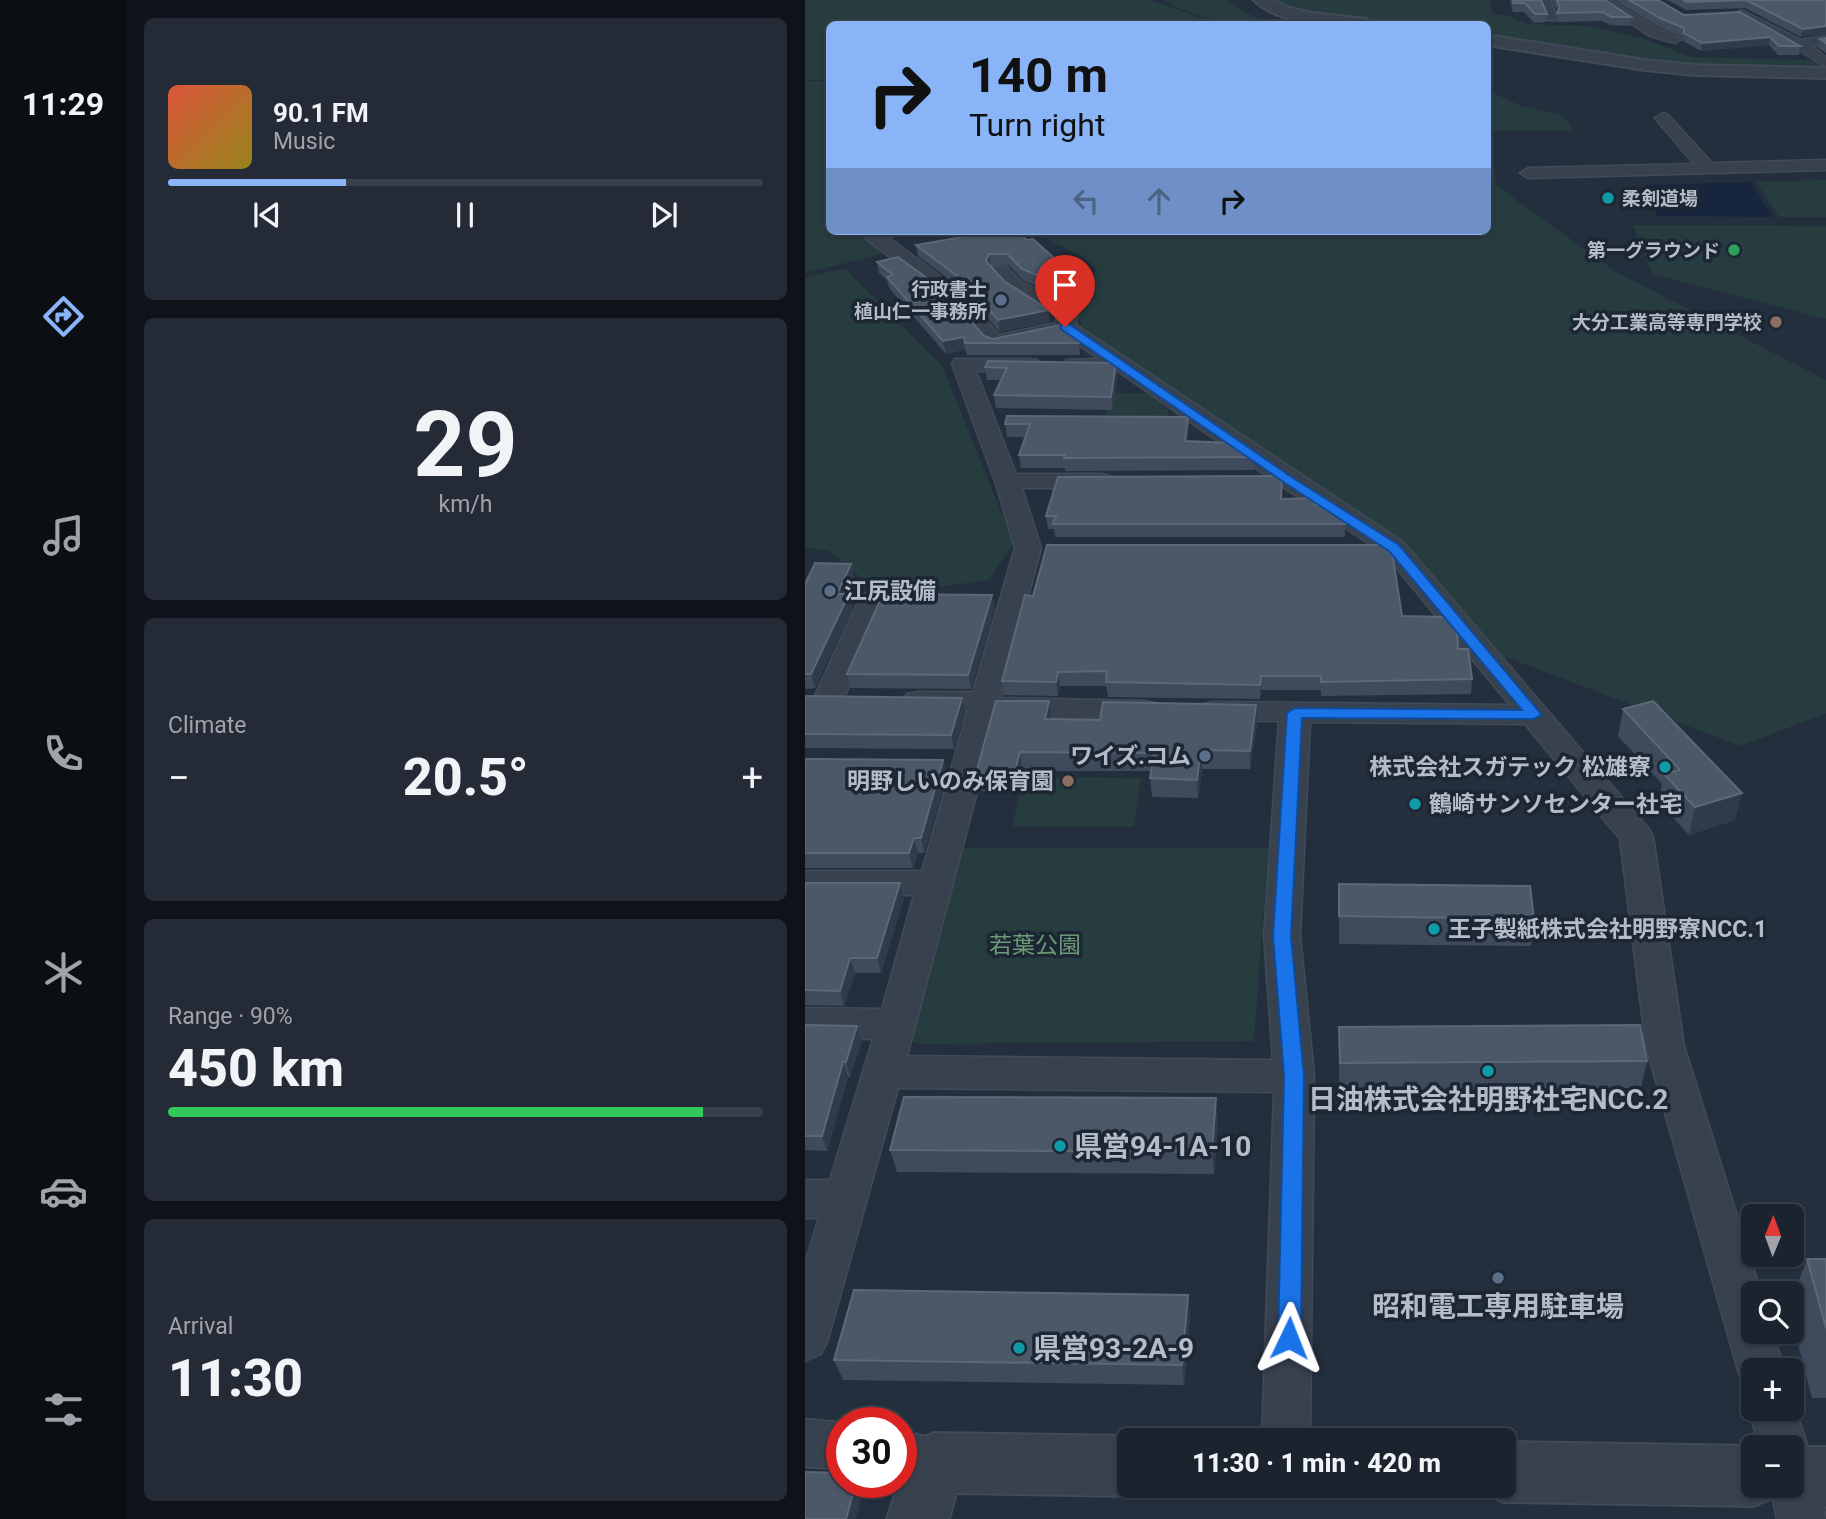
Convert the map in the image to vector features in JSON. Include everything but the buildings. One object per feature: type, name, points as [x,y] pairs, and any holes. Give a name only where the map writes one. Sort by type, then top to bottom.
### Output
[{"type":"street","points":[[1244,0],[1264,11],[1306,21]]},
{"type":"street","points":[[1262,0],[1268,5],[1306,16],[1344,21]]},
{"type":"street","points":[[1544,0],[1551,17]]},
{"type":"street","points":[[1601,0],[1655,33],[1675,39]]},
{"type":"street","points":[[1729,15],[1741,14],[1799,44],[1826,63]]},
{"type":"street","points":[[1799,44],[1826,40]]},
{"type":"street","points":[[1491,43],[1682,74],[1826,76]]},
{"type":"street","points":[[1663,118],[1707,168]]},
{"type":"street","points":[[1528,173],[1826,165]]},
{"type":"street","points":[[872,235],[978,317],[994,342],[1065,327],[1289,480],[1394,548],[1636,836],[1665,1046],[1757,1358]]},
{"type":"street","points":[[1000,271],[1017,288],[1049,299],[1063,309],[1067,316],[1065,327]]},
{"type":"street","points":[[805,1339],[825,1199],[883,1072],[935,883],[955,762],[984,707],[1042,548],[1007,481],[998,419],[963,364],[1123,365]]},
{"type":"street","points":[[1161,420],[1201,420]]},
{"type":"street","points":[[1249,480],[1289,480]]},
{"type":"street","points":[[1007,481],[1128,481]]},
{"type":"street","points":[[1353,548],[1394,548]]},
{"type":"street","points":[[829,700],[873,600]]},
{"type":"street","points":[[895,701],[976,701],[984,707],[1534,715]]},
{"type":"street","points":[[1286,1428],[1294,1076],[1282,936],[1295,713]]},
{"type":"street","points":[[805,883],[935,883]]},
{"type":"street","points":[[805,1023],[896,1024]]},
{"type":"street","points":[[883,1072],[1294,1076]]},
{"type":"street","points":[[805,1443],[826,1444]]},
{"type":"street","points":[[918,1519],[917,1460],[1117,1466]]},
{"type":"street","points":[[1516,1472],[1741,1476]]},
{"type":"street","points":[[1804,1476],[1826,1477]]},
{"type":"street","points":[[1797,1498],[1802,1519]]},
{"type":"green space","points":[[805,0],[1150,0],[1209,21],[826,21],[826,80],[805,80]]},
{"type":"green space","points":[[1165,0],[1225,0],[1248,14],[1268,21],[1216,21],[1175,7]]},
{"type":"green space","points":[[1275,0],[1489,0],[1493,14],[1509,16],[1527,24],[1587,26],[1642,38],[1691,57],[1813,60],[1826,66],[1809,69],[1636,63],[1491,41],[1491,21],[1353,21],[1300,10]]},
{"type":"green space","points":[[805,81],[826,82],[826,235],[859,235],[882,254],[805,273]]},
{"type":"green space","points":[[1491,92],[1521,106],[1563,115],[1574,131],[1491,131]]},
{"type":"green space","points":[[1491,152],[1497,186],[1616,272],[1826,380],[1826,713],[1741,746],[1503,656],[1404,543],[1081,329],[1081,322],[1070,300],[1097,270],[1083,257],[1039,235],[1491,235]]},
{"type":"green space","points":[[1826,180],[1826,217],[1779,217],[1756,182]]},
{"type":"green space","name":"第一グラウンド","points":[[1633,225],[1826,226],[1826,319],[1652,274]]},
{"type":"green space","points":[[845,268],[942,366],[1014,543],[989,580],[882,595],[829,551],[805,547],[805,278]]},
{"type":"green space","points":[[1111,393],[1147,393],[1168,410],[1168,417],[1105,415]]},
{"type":"green space","points":[[1024,777],[1141,778],[1134,827],[1012,826]]},
{"type":"green space","name":"若葉公園","points":[[963,848],[1268,848],[1254,1041],[918,1044],[906,1037]]},
{"type":"water","points":[[1751,182],[1773,217],[1657,216],[1644,185]]},
{"type":"place","name":"柔剣道場","points":[[1608,198]]},
{"type":"place","name":"第一グラウンド","points":[[1734,250]]},
{"type":"place","name":"行政書士 植山仁一事務所","points":[[1001,300]]},
{"type":"place","name":"大分工業高等専門学校","points":[[1776,322]]},
{"type":"place","name":"江尻設備","points":[[830,591]]},
{"type":"place","name":"ワイズ.コム","points":[[1205,756]]},
{"type":"place","name":"株式会社スガテック 松雄寮","points":[[1665,767]]},
{"type":"place","name":"明野しいのみ保育園","points":[[1068,781]]},
{"type":"place","name":"鶴崎サンソセンター社宅","points":[[1415,804]]},
{"type":"place","name":"王子製紙株式会社明野寮NCC.1","points":[[1434,929]]},
{"type":"place","name":"日油株式会社明野社宅NCC.2","points":[[1488,1071]]},
{"type":"place","name":"県営94-1A-10","points":[[1060,1146]]},
{"type":"place","name":"昭和電工専用駐車場","points":[[1498,1278]]},
{"type":"place","name":"県営93-2A-9","points":[[1019,1348]]},
{"type":"route","points":[[1065,327],[1289,480],[1394,548],[1534,715],[1295,713],[1282,936],[1294,1076],[1289,1338]]}]
